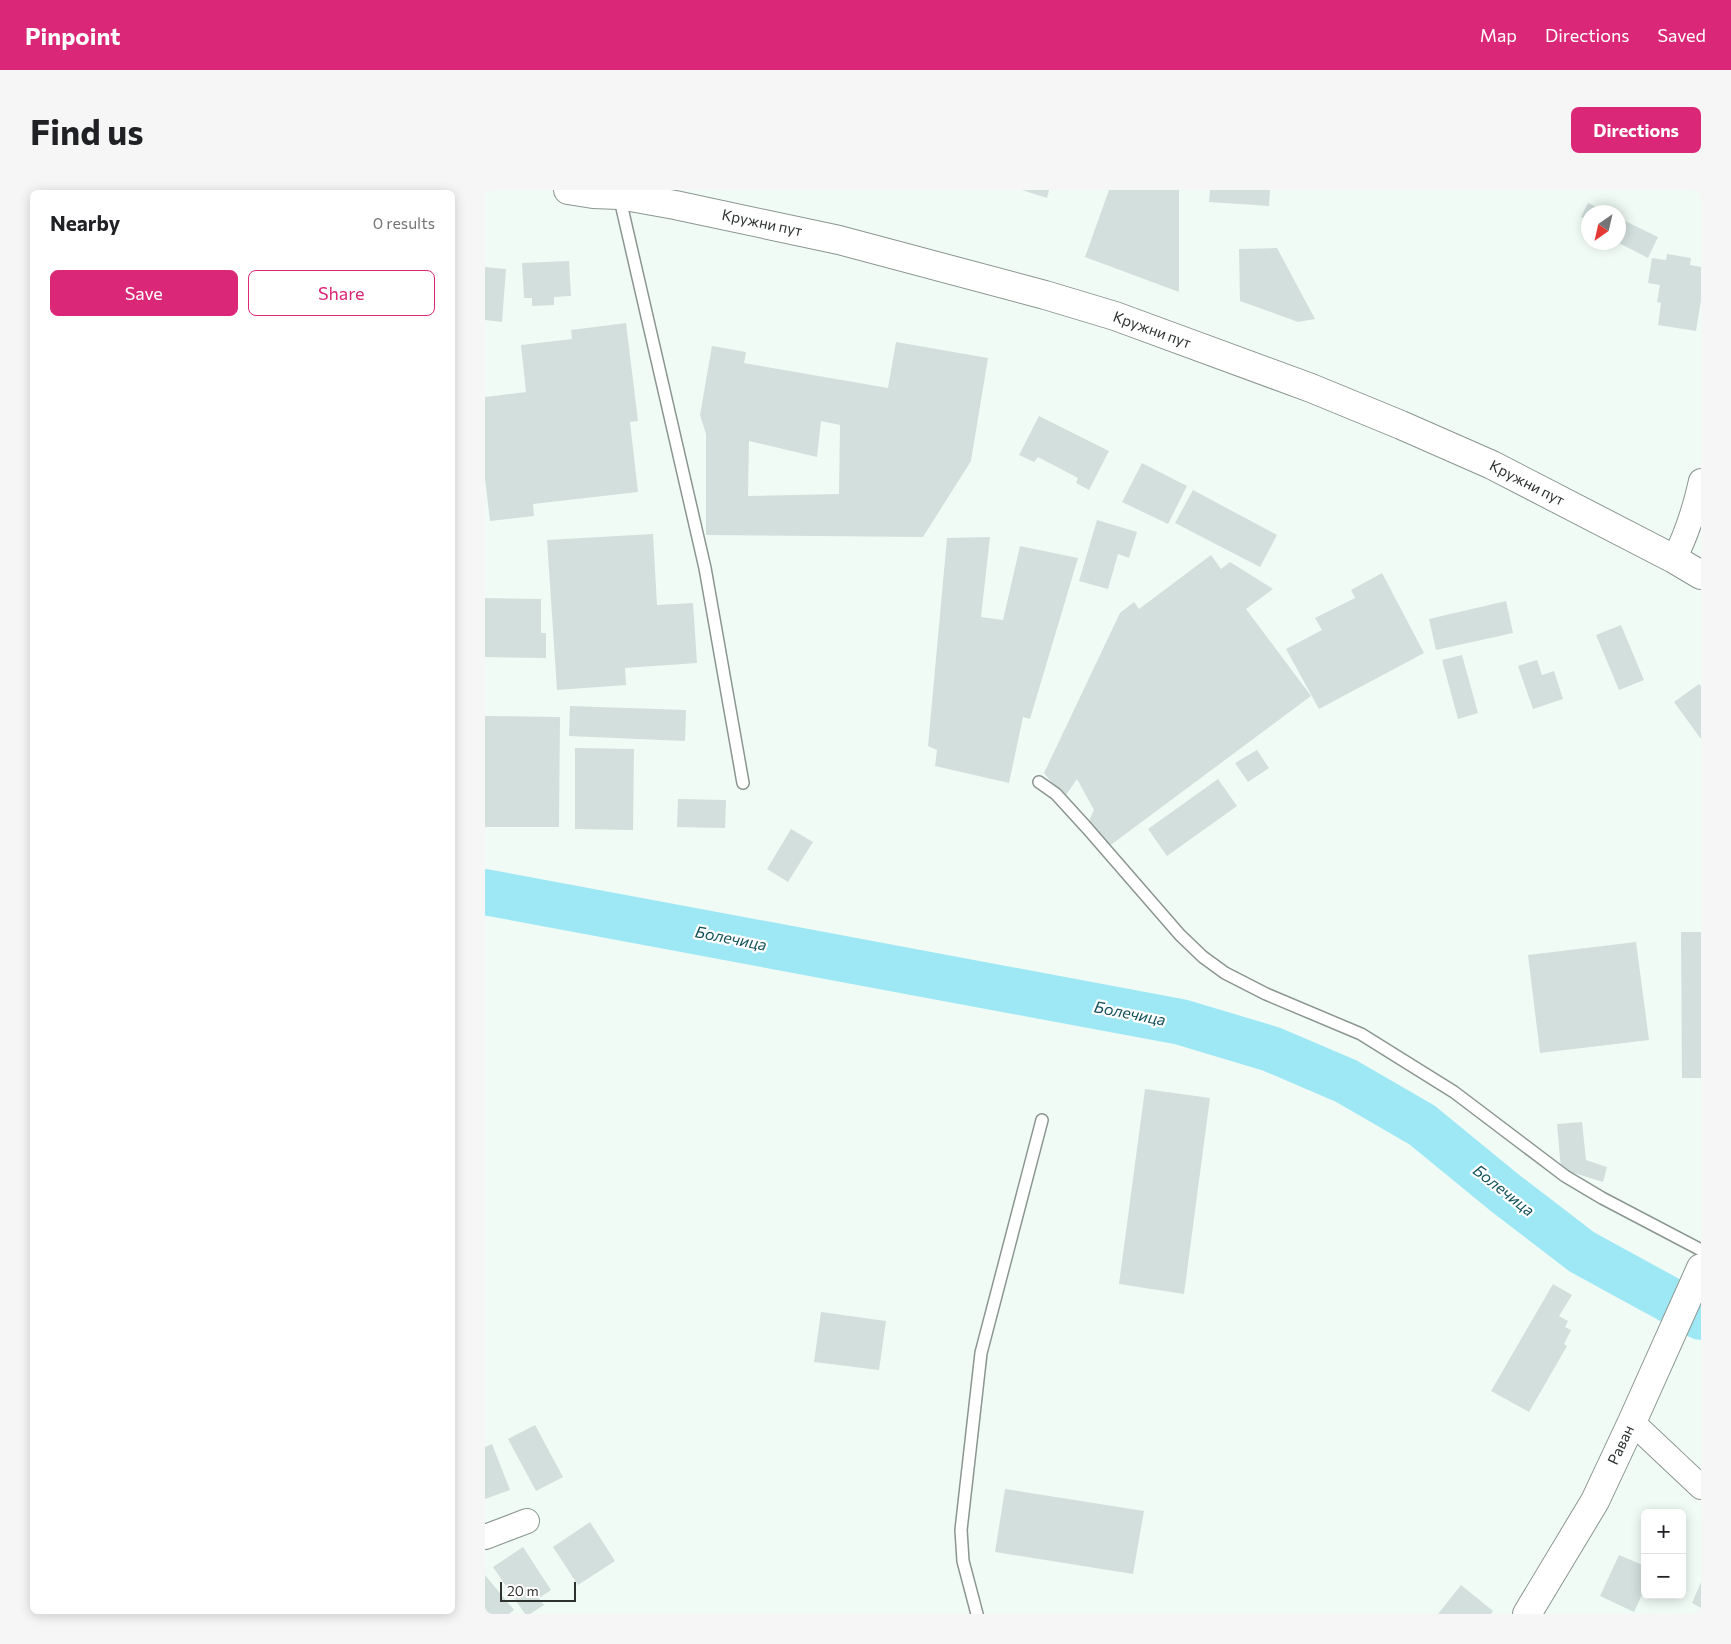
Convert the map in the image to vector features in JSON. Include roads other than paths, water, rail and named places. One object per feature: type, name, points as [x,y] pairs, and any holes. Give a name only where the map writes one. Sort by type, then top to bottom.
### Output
[{"type":"main road","name":"Кружни пут","points":[[568,190],[605,193],[675,205],[839,240],[1045,295],[1115,316],[1311,388],[1492,465],[1674,559],[1701,575]]},
{"type":"main road","name":"Раван","points":[[1527,1614],[1595,1501],[1674,1327],[1700,1263]]},
{"type":"street","points":[[1674,559],[1683,542],[1701,481]]},
{"type":"street","points":[[1632,1422],[1701,1487]]},
{"type":"street","points":[[485,1537],[527,1521]]},
{"type":"lane","points":[[605,193],[705,568],[743,783]]},
{"type":"lane","points":[[1039,782],[1056,794],[1180,935],[1203,957],[1225,973],[1266,994],[1321,1016],[1369,1039],[1454,1092],[1565,1176],[1602,1198],[1700,1263]]},
{"type":"lane","points":[[977,1614],[963,1562],[961,1530],[981,1352],[1042,1120]]},
{"type":"waterway","name":"Болечица","points":[[485,892],[1181,1022],[1271,1049],[1346,1081],[1422,1125],[1505,1193],[1582,1252],[1701,1317]]}]
